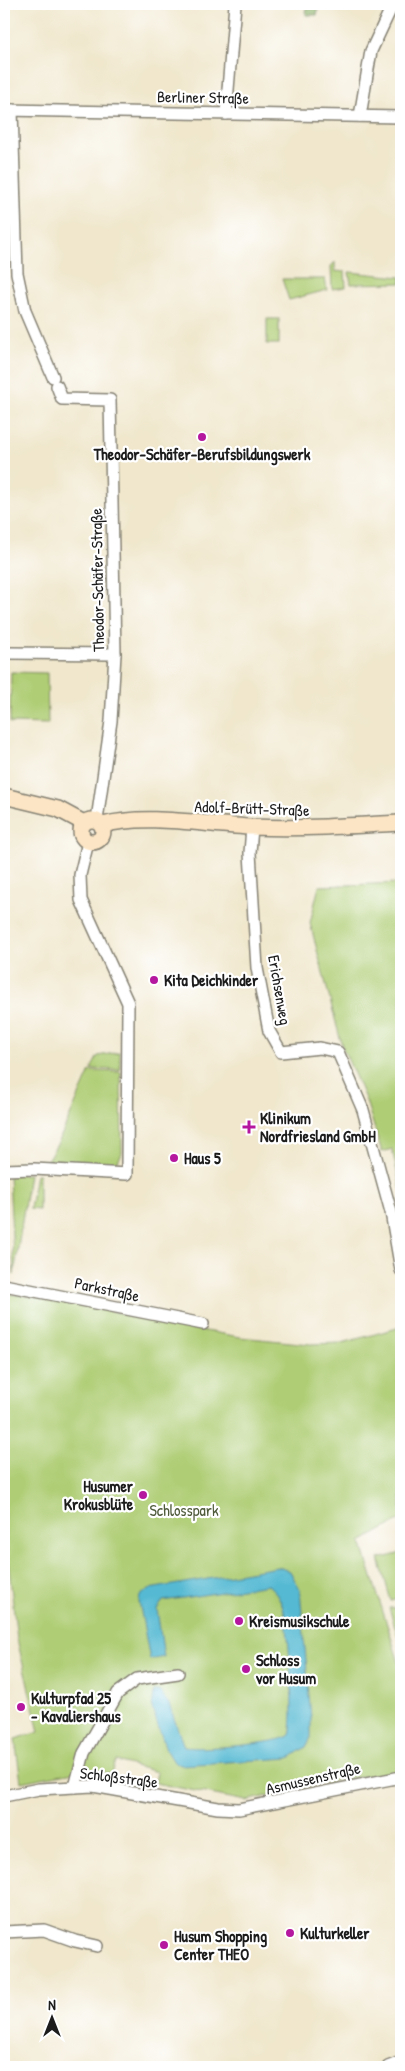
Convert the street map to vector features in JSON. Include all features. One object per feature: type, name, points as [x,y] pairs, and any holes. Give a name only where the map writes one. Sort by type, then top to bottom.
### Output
[{"type":"main road","points":[[4,796],[58,809],[94,823],[103,836],[99,841],[88,842]]},
{"type":"main road","name":"Adolf-Brütt-Straße","points":[[94,823],[149,821],[301,828],[401,823]]},
{"type":"street","points":[[226,114],[235,4]]},
{"type":"street","points":[[360,116],[371,51],[392,4]]},
{"type":"street","points":[[8,110],[10,232]]},
{"type":"street","name":"Berliner Straße","points":[[8,110],[401,116]]},
{"type":"street","name":"Theodor-Schäfer-Straße","points":[[10,232],[25,311],[62,399],[110,400],[115,654],[111,721],[94,823]]},
{"type":"street","points":[[6,653],[115,654]]},
{"type":"street","name":"Erichsenweg","points":[[252,827],[250,853],[254,925],[258,968],[269,1031],[281,1052],[320,1048],[338,1052],[363,1110],[390,1212],[401,1270]]},
{"type":"street","points":[[4,1170],[34,1169],[126,1174],[128,1003],[80,900],[80,875],[88,842]]},
{"type":"street","name":"Parkstraße","points":[[4,1285],[203,1324]]},
{"type":"street","points":[[75,1787],[84,1753],[118,1693],[137,1679],[178,1672]]},
{"type":"street","name":"Asmussenstraße","points":[[231,1809],[257,1807],[383,1779],[401,1777]]},
{"type":"street","name":"Schloßstraße","points":[[4,1796],[39,1789],[93,1786],[231,1809]]},
{"type":"street","points":[[4,1932],[44,1930],[75,1941],[97,1946]]},
{"type":"green space","points":[[307,4],[319,4],[317,15],[306,15]]},
{"type":"green space","points":[[335,262],[335,271],[345,272],[346,287],[332,289],[331,266]]},
{"type":"green space","points":[[349,272],[401,277],[401,283],[351,284]]},
{"type":"green space","points":[[282,279],[325,279],[327,290],[289,300]]},
{"type":"green space","points":[[267,319],[279,319],[279,344],[267,344]]},
{"type":"green space","points":[[11,672],[47,673],[48,724],[10,723]]},
{"type":"green space","points":[[401,883],[401,1190],[392,1149],[382,1152],[366,1101],[342,1046],[310,923],[319,886]]},
{"type":"green space","points":[[120,1052],[120,1070],[91,1069],[98,1056]]},
{"type":"green space","points":[[90,1071],[121,1072],[122,1153],[118,1161],[109,1164],[47,1160],[58,1143]]},
{"type":"green space","points":[[29,1174],[14,1275],[9,1175]]},
{"type":"green space","points":[[36,1174],[39,1174],[39,1210],[30,1209]]},
{"type":"green space","name":"Schlosspark","points":[[4,1293],[77,1303],[171,1325],[240,1337],[310,1344],[342,1343],[401,1327],[401,1519],[361,1542],[401,1669],[401,1771],[338,1780],[246,1801],[155,1783],[157,1772],[116,1761],[112,1774],[89,1769],[21,1782],[15,1739],[39,1732],[17,1639],[4,1524]]},
{"type":"green space","points":[[401,1553],[401,1598],[391,1601],[379,1559]]},
{"type":"green space","points":[[389,1608],[401,1608],[401,1642],[400,1642]]},
{"type":"water","points":[[278,1567],[290,1571],[300,1590],[311,1718],[311,1737],[306,1747],[289,1758],[181,1765],[174,1762],[166,1749],[152,1708],[154,1692],[159,1691],[169,1704],[184,1747],[221,1747],[256,1744],[290,1735],[292,1712],[291,1674],[284,1611],[278,1596],[268,1585],[163,1601],[157,1609],[164,1657],[150,1660],[139,1601],[140,1596],[149,1589]]},
{"type":"place","name":"Theodor-Schäfer-Berufsbildungswerk","points":[[202,437]]},
{"type":"place","name":"Kita Deichkinder","points":[[154,980]]},
{"type":"place","name":"Klinikum Nordfriesland GmbH","points":[[249,1127]]},
{"type":"place","name":"Haus 5","points":[[174,1158]]},
{"type":"place","name":"Husumer Krokusblüte","points":[[143,1495]]},
{"type":"place","name":"Kreismusikschule","points":[[239,1621]]},
{"type":"place","name":"Schloss vor Husum","points":[[246,1669]]},
{"type":"place","name":"Kulturpfad 25 - Kavaliershaus","points":[[21,1707]]},
{"type":"place","name":"Kulturkeller","points":[[290,1933]]},
{"type":"place","name":"Husum Shopping Center THEO","points":[[164,1945]]}]
